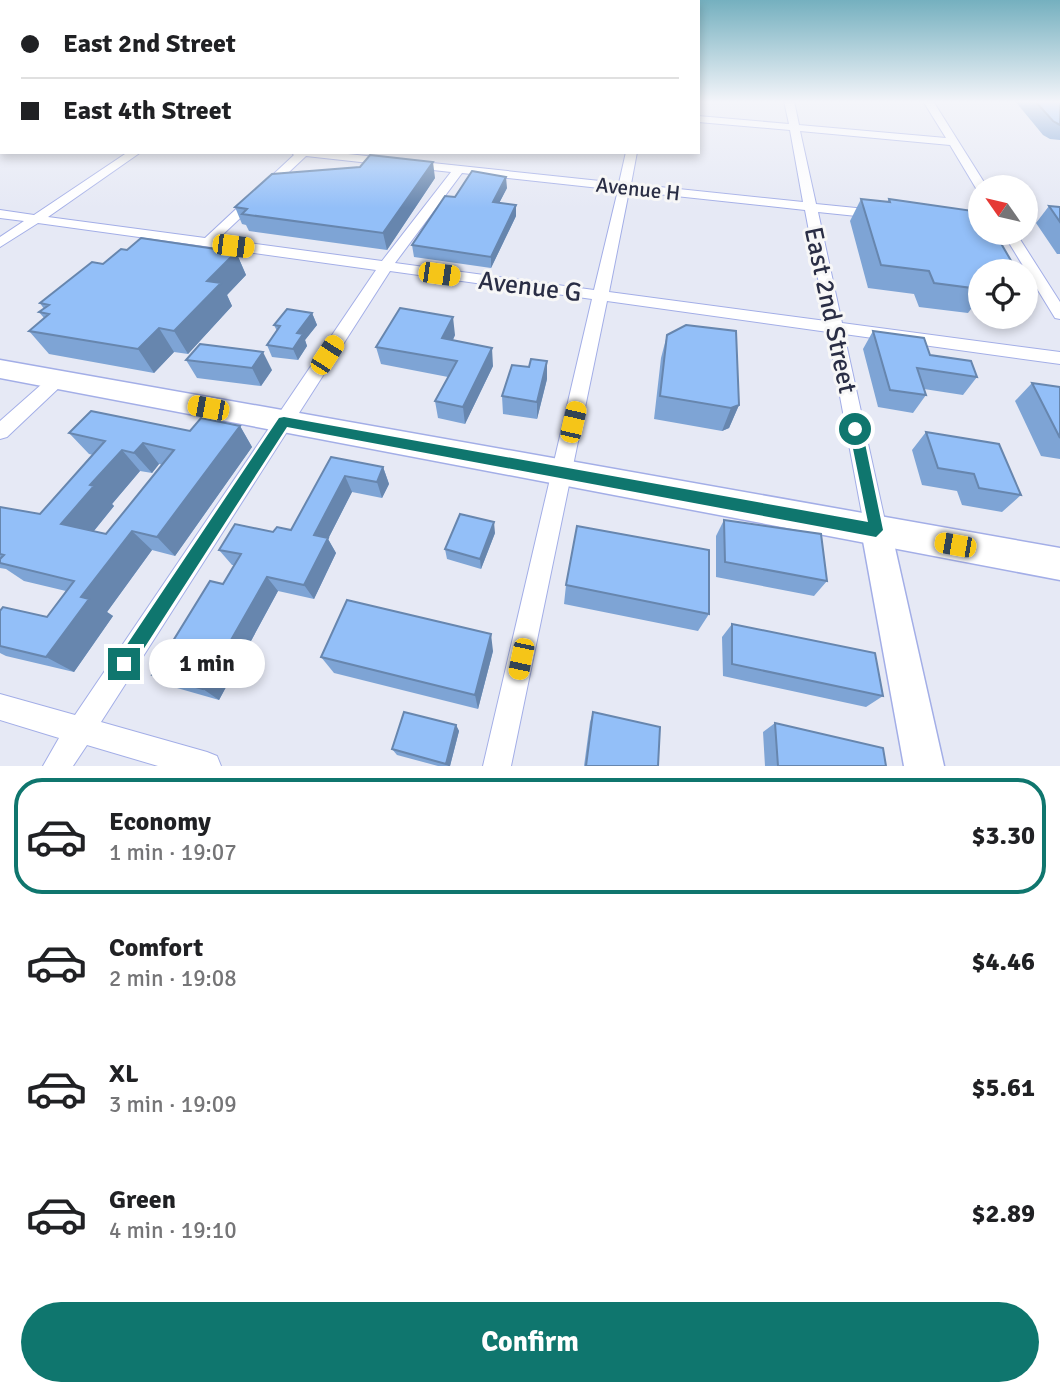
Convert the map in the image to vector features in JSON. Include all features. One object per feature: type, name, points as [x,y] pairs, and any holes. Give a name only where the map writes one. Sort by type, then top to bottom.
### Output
[{"type":"main road","points":[[0,369],[1060,564]]},
{"type":"street","name":"East 2nd Street","points":[[796,137],[924,766]]},
{"type":"street","points":[[893,137],[953,142]]},
{"type":"street","points":[[950,137],[974,175]]},
{"type":"street","points":[[0,243],[133,154]]},
{"type":"street","points":[[208,242],[302,154]]},
{"type":"street","name":"Avenue H","points":[[312,154],[889,216]]},
{"type":"street","points":[[497,766],[632,154]]},
{"type":"street","points":[[57,766],[386,266],[458,170]]},
{"type":"street","name":"Avenue G","points":[[0,214],[1060,358]]},
{"type":"street","points":[[1017,245],[1060,314]]},
{"type":"street","points":[[0,432],[57,380]]},
{"type":"street","points":[[0,707],[207,766]]},
{"type":"building","points":[[370,155],[433,162],[383,233],[242,214],[247,209],[235,207],[272,174],[360,167]]},
{"type":"building","points":[[472,171],[506,177],[493,202],[516,205],[491,257],[412,245],[445,196],[455,197]]},
{"type":"building","points":[[861,199],[890,202],[889,199],[968,210],[968,245],[1002,245],[1010,259],[968,259],[968,287],[934,283],[929,271],[881,265]]},
{"type":"building","points":[[1049,206],[1060,207],[1060,222]]},
{"type":"building","points":[[141,238],[236,252],[207,281],[221,283],[174,331],[159,328],[138,349],[29,331],[49,314],[39,312],[49,305],[40,303],[92,262],[103,264],[121,249],[127,250]]},
{"type":"building","points":[[400,308],[453,317],[442,338],[492,348],[463,407],[435,401],[457,361],[376,347]]},
{"type":"building","points":[[287,309],[312,313],[297,333],[303,334],[293,349],[267,345],[280,326],[274,325]]},
{"type":"building","points":[[686,325],[736,331],[739,405],[731,408],[660,396],[667,335]]},
{"type":"building","points":[[873,331],[924,338],[930,355],[971,361],[977,377],[917,368],[926,395],[890,390]]},
{"type":"building","points":[[200,344],[263,352],[252,368],[186,360]]},
{"type":"building","points":[[531,359],[547,361],[537,402],[502,396],[512,365],[529,367]]},
{"type":"building","points":[[1032,383],[1060,387],[1060,438]]},
{"type":"building","points":[[91,411],[190,431],[201,418],[240,426],[157,537],[132,531],[81,597],[89,599],[46,657],[0,646],[0,611],[3,607],[47,617],[74,581],[0,563],[4,555],[0,554],[0,507],[40,514],[105,441],[69,433]],"holes":[[[143,443],[174,450],[106,534],[61,524],[94,486],[90,485],[122,450],[134,453]]]},
{"type":"building","points":[[926,432],[999,444],[1021,495],[979,488],[974,474],[938,468]]},
{"type":"building","points":[[331,457],[383,467],[377,482],[345,476],[314,535],[328,538],[304,585],[267,577],[203,689],[152,675],[210,581],[223,584],[241,554],[219,550],[235,524],[273,532],[277,527],[291,530]]},
{"type":"building","points":[[460,514],[494,522],[480,559],[445,549]]},
{"type":"building","points":[[724,520],[821,534],[827,581],[725,562]]},
{"type":"building","points":[[577,526],[709,550],[709,614],[566,585]]},
{"type":"building","points":[[347,600],[491,634],[475,695],[321,657]]},
{"type":"building","points":[[732,624],[875,653],[883,696],[732,664]]},
{"type":"building","points":[[404,712],[456,725],[446,764],[392,749]]},
{"type":"building","points":[[593,712],[660,727],[658,766],[586,766]]},
{"type":"building","points":[[775,723],[883,748],[886,766],[778,766]]},
{"type":"route","points":[[124,664],[284,421],[876,530],[855,429]]}]
